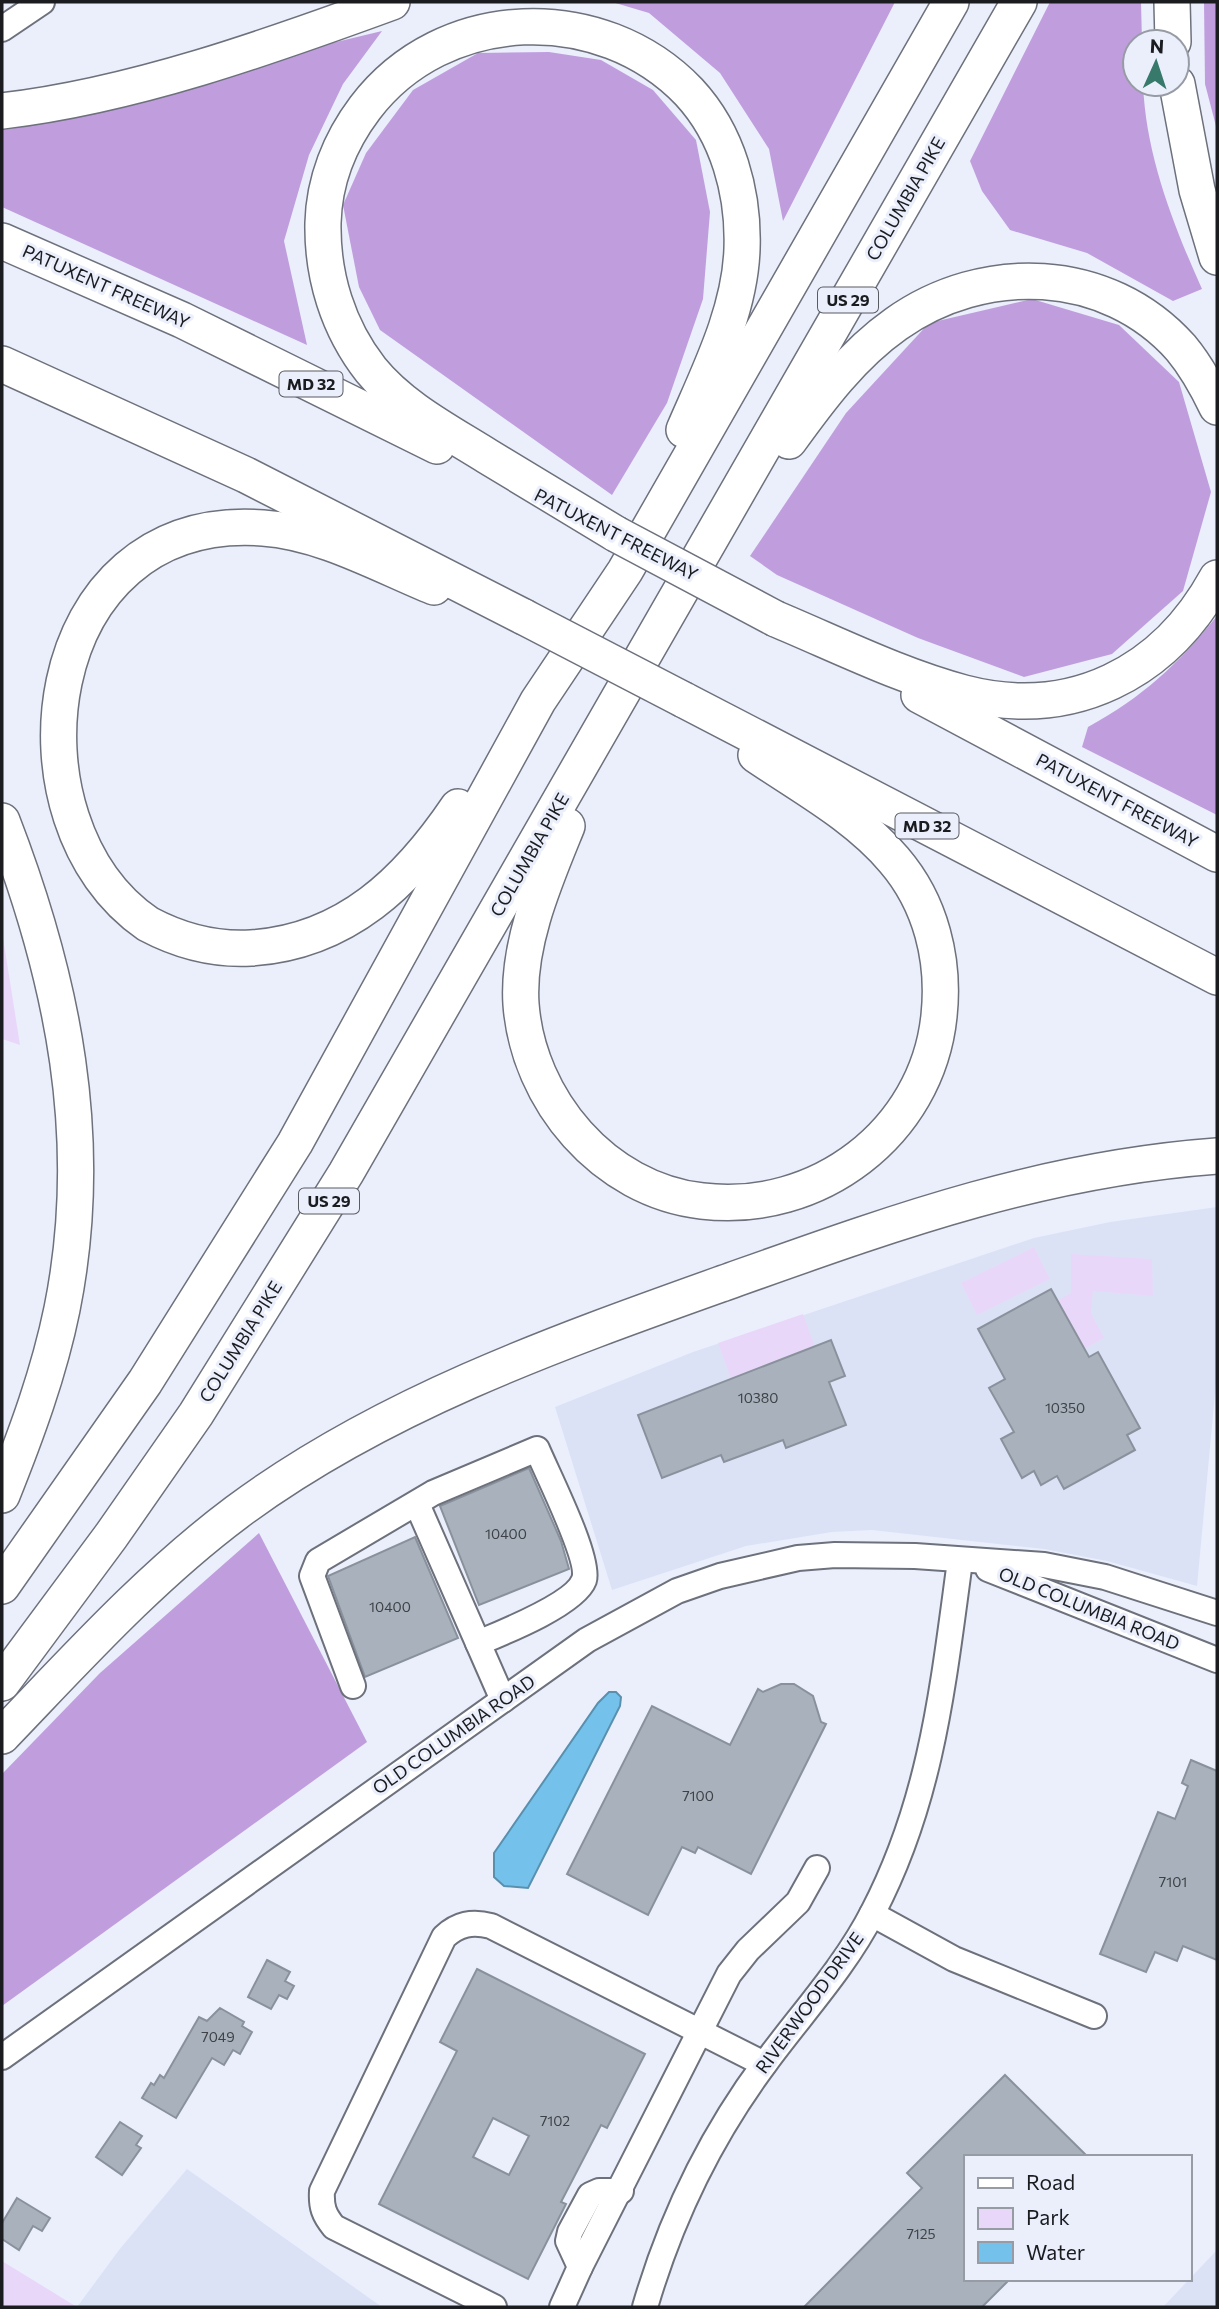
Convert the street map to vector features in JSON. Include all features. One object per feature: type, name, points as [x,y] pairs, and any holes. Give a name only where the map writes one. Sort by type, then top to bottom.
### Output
[{"type":"highway","points":[[2,111],[75,98],[207,64],[391,2]]},
{"type":"highway","points":[[521,624],[326,543],[291,532],[231,527],[168,542],[140,555],[87,599],[66,627],[48,661],[34,727],[36,763],[43,797],[56,832],[74,862],[96,889],[130,916],[163,932],[201,944],[236,948],[272,946],[312,937],[369,908],[423,857],[473,785],[538,701],[625,571],[951,2]]},
{"type":"highway","name":"COLUMBIA PIKE","points":[[2,1683],[119,1525],[196,1414],[346,1173],[1019,2]]},
{"type":"highway","points":[[1172,2],[1173,28]]},
{"type":"highway","points":[[616,534],[428,420],[399,397],[372,371],[335,307],[323,245],[323,211],[338,152],[355,121],[376,94],[403,69],[430,51],[457,38],[520,25],[558,25],[593,33],[632,48],[664,69],[690,93],[712,124],[734,175],[742,212],[742,253],[734,297],[720,343],[625,571]]},
{"type":"highway","points":[[1180,98],[1197,190],[1217,257]]},
{"type":"highway","name":"PATUXENT FREEWAY","points":[[2,242],[182,320],[616,534],[1217,854]]},
{"type":"highway","points":[[677,598],[827,389],[895,324],[931,302],[973,286],[1003,281],[1034,281],[1073,286],[1110,298],[1149,320],[1180,348],[1202,378],[1217,407]]},
{"type":"highway","name":"MD 32","points":[[2,364],[246,475],[681,707],[1217,977]]},
{"type":"highway","points":[[2,381],[240,488],[434,587]]},
{"type":"highway","points":[[776,619],[954,690],[1000,699],[1033,701],[1069,697],[1129,674],[1174,640],[1194,616],[1217,578]]},
{"type":"highway","points":[[621,696],[545,882],[523,969],[522,1013],[534,1064],[565,1122],[585,1144],[641,1183],[701,1201],[757,1200],[793,1192],[838,1174],[867,1153],[891,1130],[913,1098],[929,1065],[938,1030],[942,995],[939,959],[932,926],[917,892],[895,861],[871,836],[756,755],[681,707]]},
{"type":"highway","points":[[2,1586],[145,1382],[261,1200],[538,701]]},
{"type":"highway","points":[[756,755],[955,857],[1169,952]]},
{"type":"highway","points":[[2,821],[23,876],[60,1001],[70,1063],[75,1176],[71,1244],[62,1308],[30,1423],[2,1495]]},
{"type":"highway","points":[[2,1736],[166,1570],[238,1511],[300,1469],[374,1427],[462,1385],[683,1298],[947,1207],[1099,1169],[1217,1156]]},
{"type":"street","points":[[2,29],[42,2]]},
{"type":"street","points":[[353,1686],[312,1576],[318,1561],[433,1493],[537,1449],[584,1560],[584,1581],[578,1590],[533,1620],[478,1643]]},
{"type":"street","points":[[417,1504],[503,1700]]},
{"type":"street","name":"OLD COLUMBIA ROAD","points":[[2,2057],[587,1640],[677,1591],[720,1576],[799,1558],[835,1555],[915,1556],[1044,1565],[1105,1577],[1217,1613]]},
{"type":"street","name":"OLD COLUMBIA ROAD","points":[[960,1561],[1042,1588],[1217,1660]]},
{"type":"street","name":"RIVERWOOD DRIVE","points":[[645,2307],[678,2209],[725,2122],[764,2064],[831,1978],[872,1914],[898,1863],[931,1758],[960,1561]]},
{"type":"street","points":[[562,2307],[580,2267],[568,2241],[585,2202],[599,2191],[621,2190],[738,1961],[798,1902],[817,1868]]},
{"type":"street","points":[[872,1914],[954,1959],[1094,2016]]},
{"type":"street","points":[[495,2307],[334,2227],[324,2215],[321,2204],[322,2191],[443,1937],[454,1928],[465,1924],[491,1926],[764,2064]]},
{"type":"shaded area","points":[[612,2],[895,2],[783,221],[769,149],[720,73],[649,13]]},
{"type":"shaded area","points":[[1050,2],[1141,2],[1142,28],[1121,28],[1121,98],[1144,98],[1155,163],[1181,240],[1202,289],[1173,301],[1087,253],[1010,230],[982,191],[970,161]]},
{"type":"shaded area","points":[[1204,2],[1217,2],[1217,130],[1205,84]]},
{"type":"shaded area","points":[[382,31],[343,84],[309,155],[284,241],[307,345],[2,207],[2,122]]},
{"type":"shaded area","points":[[549,52],[601,60],[653,90],[696,140],[710,212],[703,299],[667,403],[612,495],[380,330],[359,287],[343,205],[366,153],[413,90],[478,53]]},
{"type":"shaded area","points":[[1032,299],[1119,325],[1179,382],[1211,492],[1183,591],[1112,654],[1024,677],[918,638],[777,575],[750,556],[846,413],[929,323]]},
{"type":"shaded area","points":[[1217,616],[1217,815],[1082,747],[1088,727],[1143,691],[1188,649]]},
{"type":"shaded area","points":[[1217,1207],[1217,1373],[1197,1586],[1107,1561],[1044,1549],[872,1530],[832,1532],[746,1546],[612,1590],[555,1407],[693,1352],[1034,1238],[1110,1222]]},
{"type":"shaded area","points":[[259,1533],[367,1742],[2,2006],[2,1774],[100,1673]]},
{"type":"shaded area","points":[[187,2169],[382,2307],[77,2307],[119,2250]]},
{"type":"shaded area","points":[[1217,2250],[1217,2307],[1163,2307],[1188,2281],[1191,2281],[1191,2277]]},
{"type":"green space","points":[[2,931],[20,1045],[2,1039]]},
{"type":"green space","points":[[1034,1247],[1050,1279],[977,1315],[961,1283]]},
{"type":"green space","points":[[1071,1254],[1152,1259],[1153,1296],[1093,1291],[1091,1313],[1104,1338],[1084,1349],[1057,1301],[1071,1293]]},
{"type":"green space","points":[[803,1314],[815,1347],[731,1379],[718,1343]]},
{"type":"green space","points":[[2,2261],[77,2307],[2,2307]]},
{"type":"water","points":[[609,1692],[616,1692],[621,1697],[620,1706],[528,1888],[504,1886],[494,1877],[494,1853],[598,1703]]},
{"type":"building","points":[[1051,1289],[1089,1357],[1098,1352],[1140,1428],[1127,1435],[1135,1450],[1064,1489],[1057,1476],[1041,1485],[1034,1471],[1022,1478],[1001,1439],[1014,1432],[989,1388],[1005,1379],[978,1329]]},
{"type":"building","points":[[831,1340],[845,1376],[829,1382],[846,1425],[786,1448],[783,1440],[724,1462],[721,1455],[662,1478],[638,1415]]},
{"type":"building","points":[[529,1468],[561,1541],[569,1569],[479,1605],[440,1506]]},
{"type":"building","points":[[415,1537],[458,1638],[365,1677],[328,1576]]},
{"type":"building","points":[[781,1684],[794,1684],[813,1696],[821,1722],[826,1724],[751,1874],[698,1847],[695,1853],[682,1847],[648,1915],[567,1874],[652,1706],[730,1745],[758,1689],[763,1692]]},
{"type":"building","points":[[1191,1760],[1217,1771],[1217,1960],[1183,1946],[1177,1961],[1155,1952],[1146,1972],[1100,1954],[1158,1812],[1175,1819],[1188,1786],[1182,1783]]},
{"type":"building","points":[[267,1960],[290,1972],[285,1981],[294,1986],[287,1999],[279,1995],[271,2009],[248,1997]]},
{"type":"building","points":[[477,1969],[645,2054],[607,2128],[601,2125],[561,2202],[566,2204],[528,2279],[379,2204],[457,2051],[440,2042]],"holes":[[[493,2118],[529,2136],[509,2175],[473,2157]]]},
{"type":"building","points":[[220,2008],[244,2022],[242,2026],[252,2032],[240,2054],[233,2050],[224,2065],[212,2058],[176,2118],[142,2098],[151,2083],[154,2085],[160,2075],[164,2078],[199,2017],[207,2021]]},
{"type":"building","points":[[1005,2075],[1086,2155],[964,2155],[964,2281],[1008,2281],[982,2307],[804,2307],[922,2188],[907,2173]]},
{"type":"building","points":[[120,2122],[142,2136],[136,2145],[141,2148],[122,2175],[96,2157]]},
{"type":"building","points":[[17,2198],[50,2218],[42,2231],[33,2226],[19,2250],[2,2239],[2,2223]]}]
